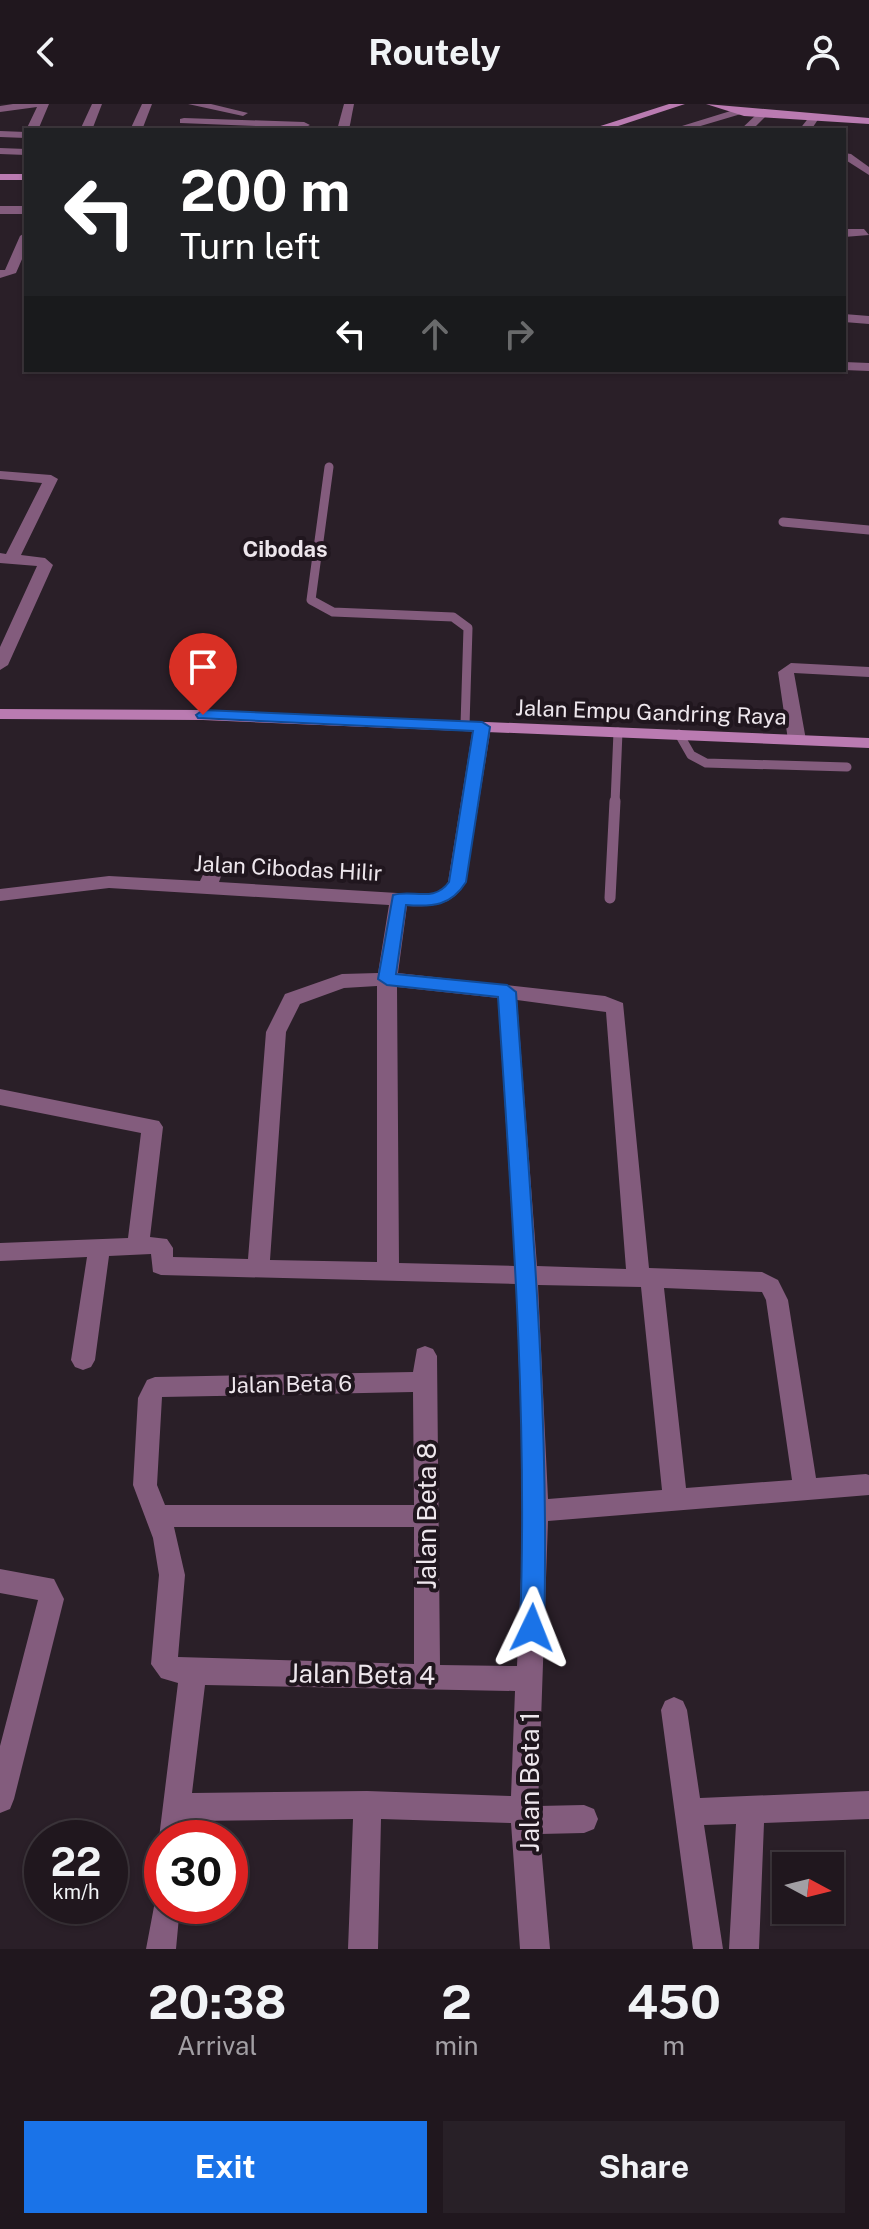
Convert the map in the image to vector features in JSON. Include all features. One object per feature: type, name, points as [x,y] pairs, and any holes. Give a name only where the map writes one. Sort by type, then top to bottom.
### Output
[{"type":"street","points":[[0,109],[37,104]]},
{"type":"street","points":[[0,118],[34,125],[44,104]]},
{"type":"street","points":[[87,128],[97,104]]},
{"type":"street","points":[[137,128],[147,104]]},
{"type":"street","points":[[192,104],[301,126],[183,126],[192,104]]},
{"type":"street","points":[[343,128],[349,104]]},
{"type":"street","points":[[601,128],[680,104]]},
{"type":"street","points":[[711,104],[762,115],[869,121]]},
{"type":"street","points":[[682,128],[737,112]]},
{"type":"street","points":[[748,128],[762,115]]},
{"type":"street","points":[[806,128],[814,118]]},
{"type":"street","points":[[0,134],[24,145]]},
{"type":"street","points":[[0,151],[24,145]]},
{"type":"street","points":[[847,156],[869,172]]},
{"type":"street","points":[[0,177],[24,177]]},
{"type":"street","points":[[0,210],[24,210]]},
{"type":"street","points":[[846,233],[864,233]]},
{"type":"street","points":[[4,274],[24,239]]},
{"type":"street","points":[[846,318],[869,320]]},
{"type":"street","points":[[846,366],[869,367]]},
{"type":"street","points":[[0,475],[51,479],[6,558],[40,561],[45,567],[0,665]]},
{"type":"street","points":[[797,740],[786,672],[791,668],[869,672]]},
{"type":"street","name":"Jalan Empu Gandring Raya","points":[[0,714],[203,715],[869,743]]},
{"type":"street","name":"Jalan Cibodas Hilir","points":[[0,895],[109,882],[432,901],[450,893],[457,882],[474,726]]},
{"type":"street","points":[[207,888],[217,862]]},
{"type":"street","points":[[388,1270],[387,979],[399,899]]},
{"type":"street","points":[[258,1268],[276,1032],[292,999],[342,981],[387,979],[608,1004],[619,1013],[644,1276],[675,1500]]},
{"type":"street","name":"Jalan Beta 1","points":[[507,992],[536,1511],[524,1815],[535,1949]]},
{"type":"street","points":[[0,1097],[152,1127],[138,1245]]},
{"type":"street","points":[[0,1252],[138,1245],[161,1246],[161,1266],[752,1278],[770,1286],[775,1292],[806,1490]]},
{"type":"street","points":[[83,1360],[99,1249]]},
{"type":"street","name":"Jalan Beta 8","points":[[425,1356],[427,1675]]},
{"type":"street","name":"Jalan Beta 6","points":[[156,1516],[145,1485],[150,1398],[155,1387],[425,1382]]},
{"type":"street","points":[[536,1511],[866,1485]]},
{"type":"street","points":[[175,1820],[190,1692],[163,1660],[172,1575],[166,1538],[156,1516],[426,1516]]},
{"type":"street","points":[[0,1581],[40,1586],[48,1591],[51,1599],[0,1799]]},
{"type":"street","name":"Jalan Beta 4","points":[[190,1692],[427,1675],[530,1693]]},
{"type":"street","points":[[674,1710],[708,1949]]},
{"type":"street","points":[[176,1807],[367,1805],[584,1819]]},
{"type":"street","points":[[363,1949],[367,1805]]},
{"type":"street","points":[[687,1812],[869,1805]]},
{"type":"street","points":[[744,1949],[751,1810]]},
{"type":"street","points":[[161,1949],[164,1924]]},
{"type":"lane","points":[[329,467],[311,600],[333,612],[453,617],[463,621],[468,628],[474,726]]},
{"type":"lane","points":[[783,522],[869,530]]},
{"type":"lane","points":[[610,898],[618,732]]},
{"type":"lane","points":[[679,734],[691,755],[706,763],[847,767]]},
{"type":"district","name":"Cibodas","points":[[285,549]]},
{"type":"route","points":[[203,715],[482,727],[457,882],[450,893],[432,901],[399,899],[387,979],[507,992],[526,1262],[536,1511],[532,1628]]}]
